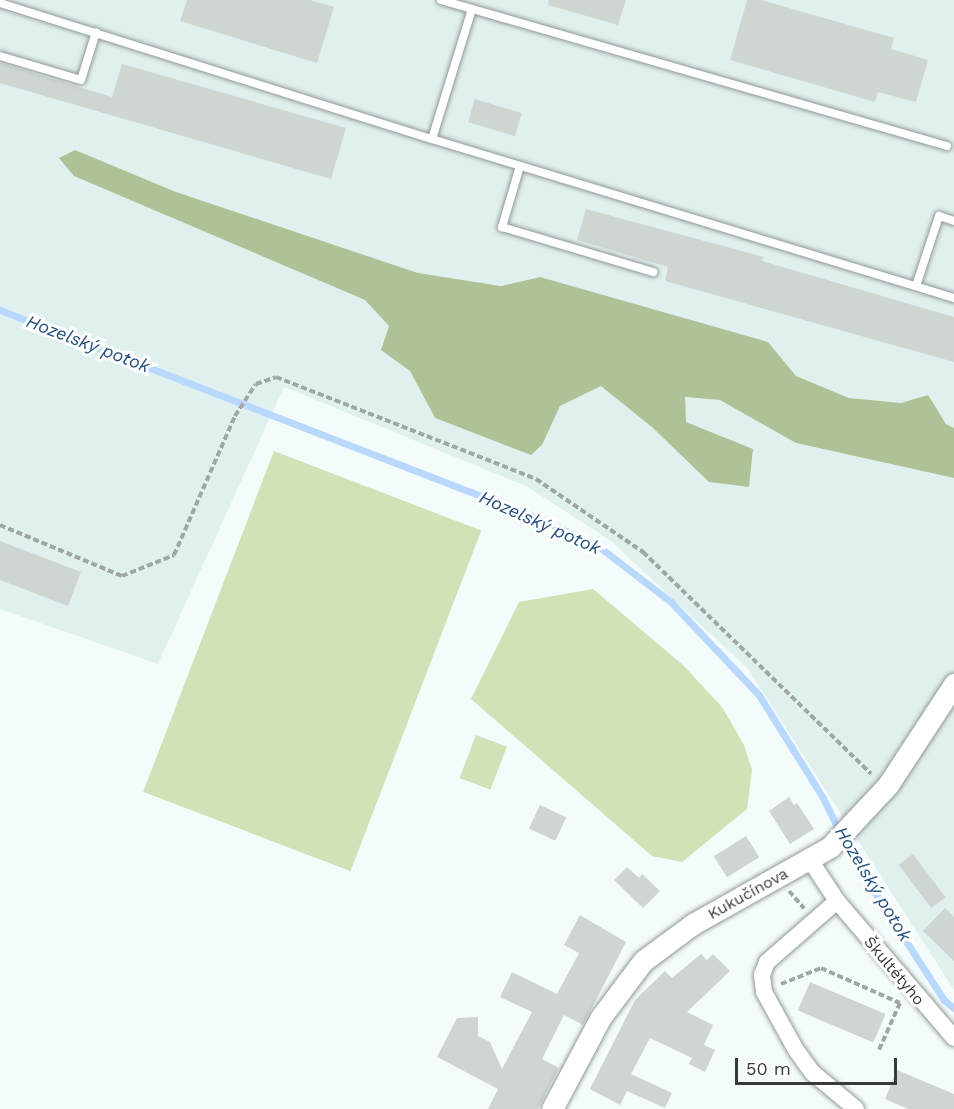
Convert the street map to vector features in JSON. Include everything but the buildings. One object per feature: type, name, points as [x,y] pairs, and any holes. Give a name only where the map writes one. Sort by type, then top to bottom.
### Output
[{"type":"street","name":"Kukučínova","points":[[552,1109],[601,1017],[643,961],[693,924],[830,847],[888,785],[954,684]]},
{"type":"street","name":"Škultétyho","points":[[810,860],[837,901],[954,1038]]},
{"type":"street","points":[[837,901],[767,962],[762,975],[764,992],[813,1073],[856,1109]]},
{"type":"lane","points":[[441,0],[947,146]]},
{"type":"lane","points":[[0,3],[432,139],[954,298]]},
{"type":"lane","points":[[432,139],[472,9]]},
{"type":"lane","points":[[0,56],[81,80],[96,32]]},
{"type":"lane","points":[[520,166],[502,227],[653,272]]},
{"type":"lane","points":[[916,286],[939,216],[954,221]]},
{"type":"path","points":[[0,525],[122,576],[174,555],[235,416],[256,384],[276,376],[536,479],[643,552],[867,770],[888,785]]},
{"type":"path","points":[[785,886],[814,921]]},
{"type":"path","points":[[764,992],[821,968],[900,1004],[878,1052]]},
{"type":"shaded area","points":[[0,0],[954,0],[954,428],[946,424],[928,396],[901,403],[849,398],[796,376],[768,342],[540,277],[501,286],[418,273],[176,192],[75,150],[74,176],[365,300],[389,326],[381,350],[410,371],[435,418],[531,455],[542,445],[560,406],[601,386],[653,428],[753,449],[686,422],[684,397],[720,400],[796,443],[954,478],[954,990],[748,669],[611,541],[526,486],[284,387],[158,664],[0,609]]},
{"type":"green space","points":[[75,150],[176,192],[418,273],[501,286],[540,277],[768,342],[796,376],[849,398],[901,403],[928,395],[946,424],[954,428],[954,478],[796,443],[720,400],[685,397],[686,422],[753,449],[749,487],[709,482],[653,428],[601,386],[560,406],[542,445],[531,455],[435,418],[410,371],[381,350],[389,326],[365,300],[74,176],[59,158]]},
{"type":"green space","points":[[274,451],[481,531],[350,871],[143,792]]},
{"type":"green space","points":[[593,589],[683,665],[722,707],[744,745],[752,770],[747,809],[682,862],[652,856],[471,699],[519,602]]},
{"type":"green space","points":[[476,735],[507,747],[490,790],[460,778]]},
{"type":"waterway","name":"Hozelský potok","points":[[0,310],[538,518],[598,546],[671,602],[759,695],[823,798],[853,859],[944,1000],[954,1008]]}]
